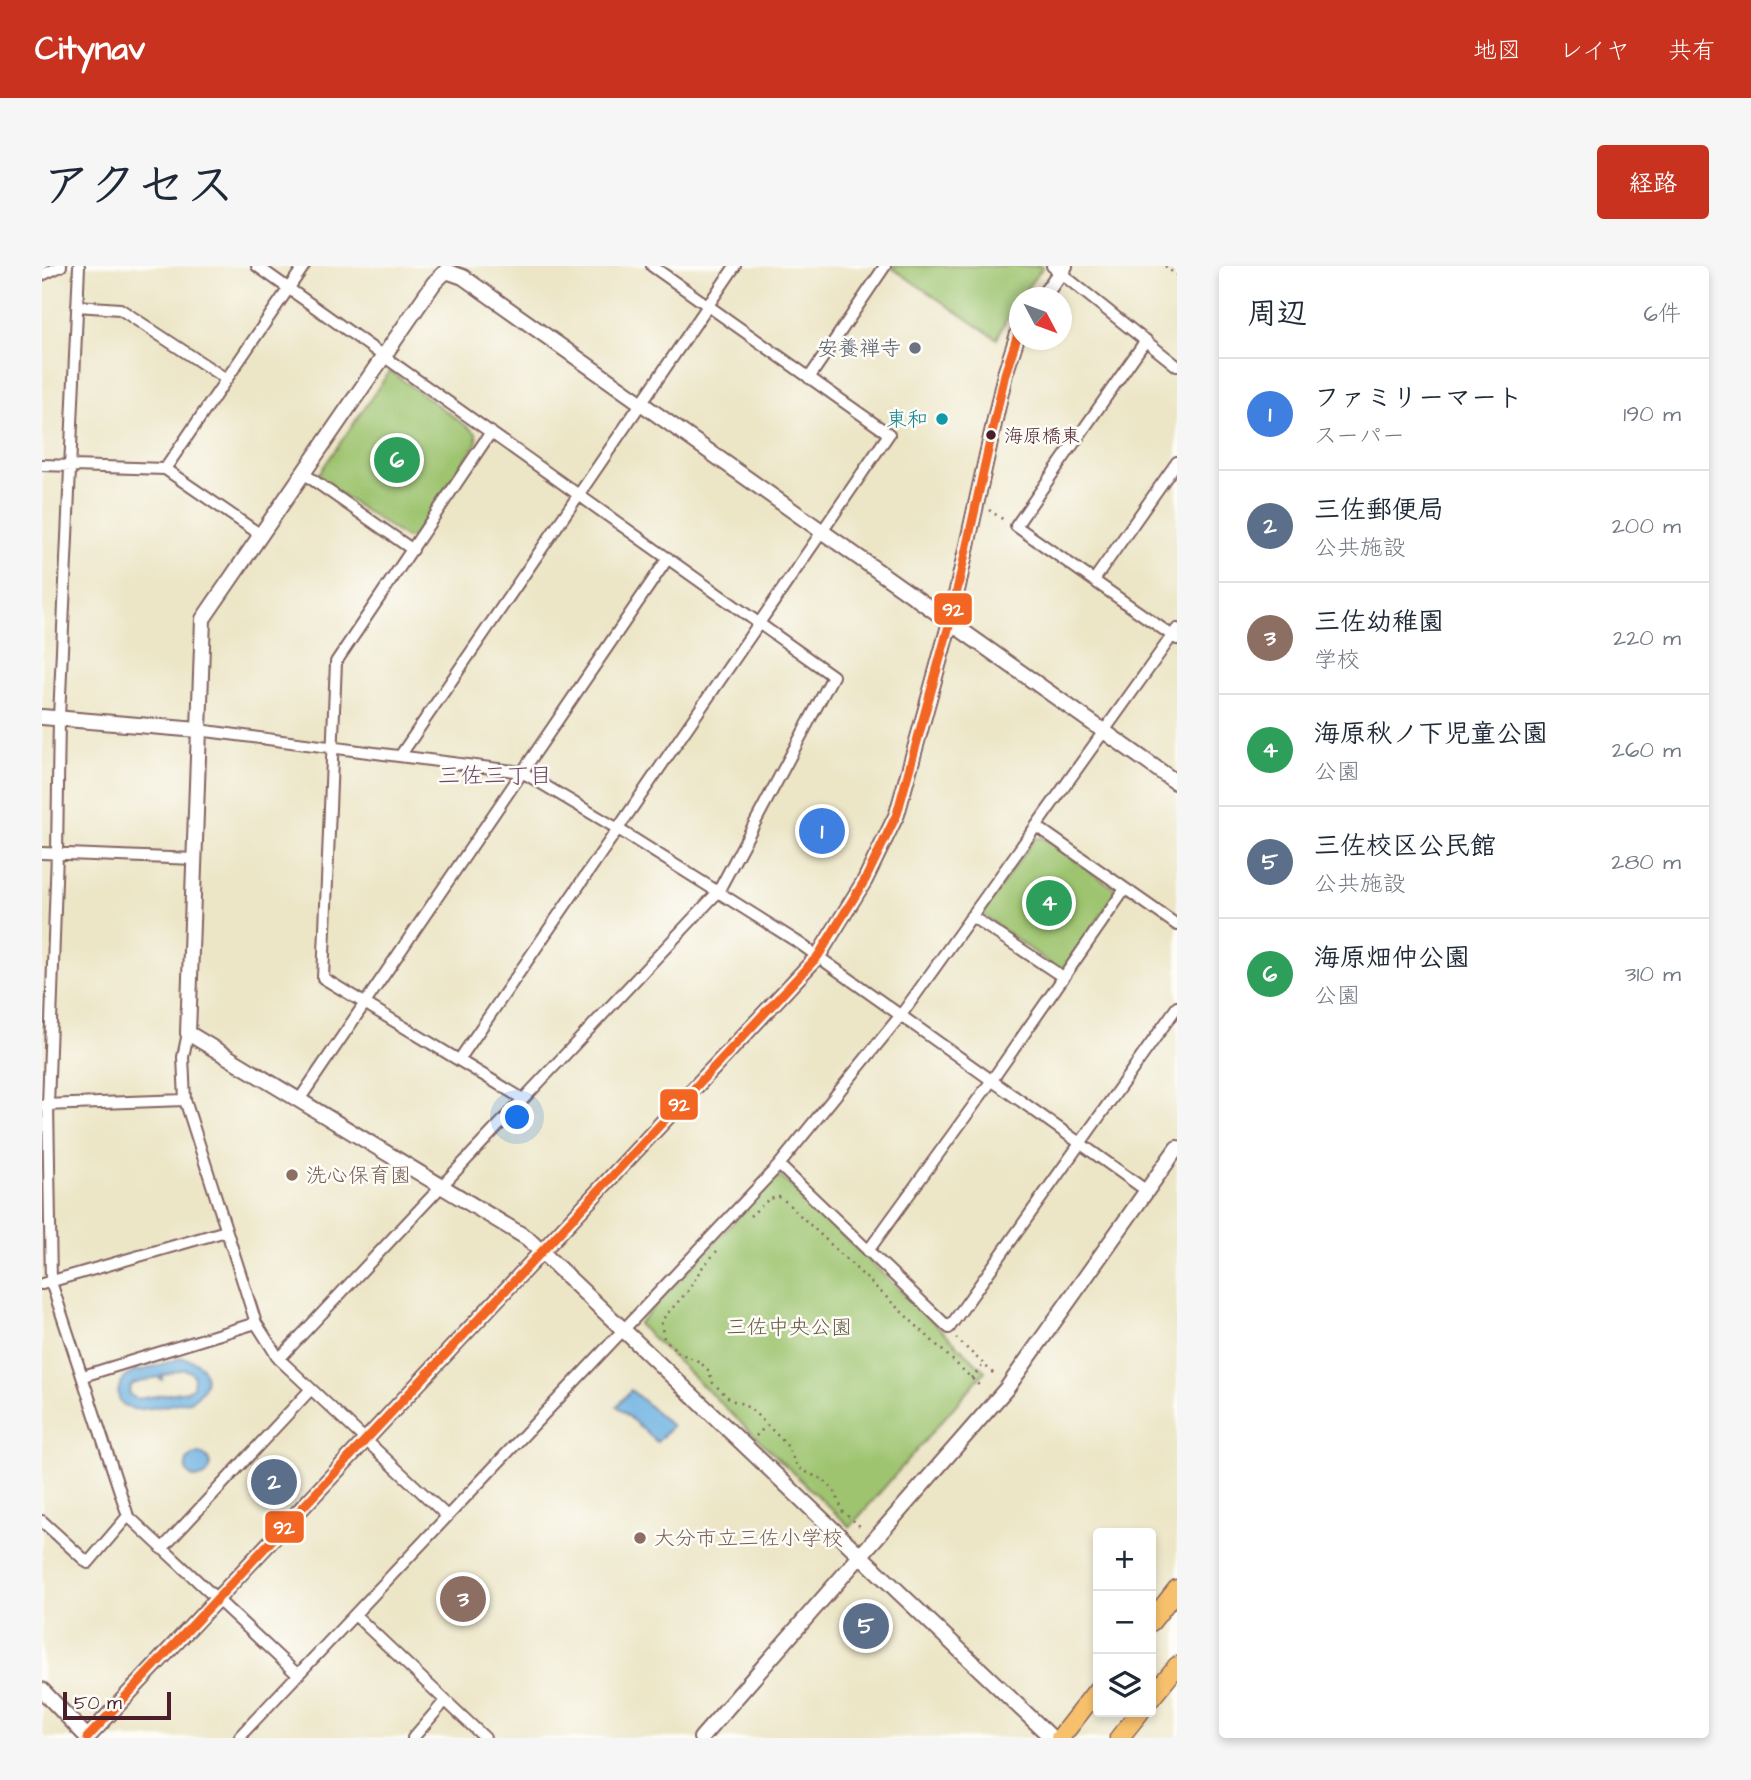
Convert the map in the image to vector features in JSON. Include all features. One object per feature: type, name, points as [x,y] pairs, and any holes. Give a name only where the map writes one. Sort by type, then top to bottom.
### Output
[{"type":"main road","points":[[1156,1616],[1177,1589]]},
{"type":"main road","points":[[1156,1692],[1177,1666]]},
{"type":"main road","points":[[1060,1738],[1093,1695]]},
{"type":"main road","points":[[1119,1738],[1136,1717]]},
{"type":"street","points":[[42,275],[61,266]]},
{"type":"street","points":[[79,266],[45,1105],[46,1283],[83,1376],[128,1516],[298,1675]]},
{"type":"street","points":[[257,266],[834,676],[718,892],[279,1359]]},
{"type":"street","points":[[165,469],[304,266]]},
{"type":"street","points":[[459,1060],[889,434],[652,266]]},
{"type":"street","points":[[400,756],[735,266]]},
{"type":"street","points":[[809,378],[885,266]]},
{"type":"street","points":[[447,1516],[279,1359],[256,1323],[185,1100],[183,1056],[188,1033],[204,619],[383,356],[447,268],[1177,783]]},
{"type":"street","points":[[1048,287],[1059,268],[1177,366]]},
{"type":"street","points":[[78,306],[120,309],[226,379]]},
{"type":"street","points":[[242,1738],[240,1736],[779,1165],[901,1015],[1175,635],[1016,526],[1146,340]]},
{"type":"street","points":[[42,1690],[87,1738],[818,956],[865,880],[897,814],[950,622],[1005,374],[1013,350]]},
{"type":"street","points":[[491,432],[336,662],[323,978],[523,1098]]},
{"type":"street","points":[[1094,580],[1177,463]]},
{"type":"street","points":[[42,465],[165,469],[261,535]]},
{"type":"street","points":[[303,473],[413,550]]},
{"type":"street","points":[[299,1100],[668,558]]},
{"type":"street","points":[[42,717],[198,730],[522,772],[618,829],[818,956],[1147,1191]]},
{"type":"street","points":[[1036,826],[1177,925]]},
{"type":"street","points":[[42,853],[195,859]]},
{"type":"street","points":[[868,1251],[992,1080],[1125,888]]},
{"type":"street","points":[[971,916],[1063,978]]},
{"type":"street","points":[[779,1165],[948,1328],[1177,1007]]},
{"type":"street","points":[[188,1033],[527,1238],[1052,1738]]},
{"type":"street","points":[[45,1105],[185,1100]]},
{"type":"street","points":[[701,1738],[1007,1388],[1177,1148]]},
{"type":"street","points":[[46,1283],[226,1231]]},
{"type":"street","points":[[83,1376],[256,1323]]},
{"type":"street","points":[[162,1549],[311,1390]]},
{"type":"street","points":[[42,1521],[88,1563],[128,1516]]},
{"type":"street","points":[[355,1615],[485,1738]]},
{"type":"street","points":[[412,1738],[445,1701]]},
{"type":"path","points":[[1165,266],[1177,276]]},
{"type":"path","points":[[989,510],[1016,526]]},
{"type":"path","points":[[750,1216],[769,1199],[779,1197],[785,1201],[982,1388]]},
{"type":"path","points":[[721,1247],[665,1316],[661,1324],[664,1338],[679,1353],[704,1366],[713,1383],[731,1400],[751,1409],[786,1444],[797,1466],[825,1481],[832,1488],[843,1512],[861,1527]]},
{"type":"path","points":[[948,1328],[994,1374]]},
{"type":"path","points":[[971,1378],[984,1364]]},
{"type":"path","points":[[754,1439],[766,1425]]},
{"type":"green space","points":[[1043,267],[1028,287],[1009,287],[1009,315],[997,339],[892,268]]},
{"type":"green space","points":[[390,371],[476,433],[477,442],[412,538],[406,538],[316,478]]},
{"type":"green space","points":[[1035,838],[1043,838],[1114,888],[1115,895],[1064,968],[1056,968],[986,917],[984,911]]},
{"type":"green space","name":"三佐中央公園","points":[[776,1177],[782,1178],[985,1371],[850,1527],[638,1324]]},
{"type":"water","points":[[181,1358],[191,1360],[203,1369],[205,1382],[198,1396],[190,1401],[133,1409],[122,1403],[118,1392],[122,1381],[137,1367],[137,1372]],"holes":[[[184,1369],[194,1377],[193,1387],[187,1391],[137,1399],[129,1394],[133,1384],[157,1377],[162,1380],[161,1376]]]},
{"type":"water","points":[[631,1390],[672,1426],[657,1442],[617,1406]]},
{"type":"water","points":[[198,1454],[209,1461],[210,1466],[203,1477],[198,1478],[187,1471],[186,1466],[193,1455]]},
{"type":"transit line","name":"92","points":[[87,1738],[818,956],[865,880],[897,814],[950,622],[1005,374],[1013,350]]},
{"type":"place","name":"安養禅寺","points":[[915,348]]},
{"type":"place","name":"東和","points":[[942,419]]},
{"type":"place","name":"海原橋東","points":[[991,435]]},
{"type":"place","name":"海原畑仲公園","points":[[397,460]]},
{"type":"place","name":"ファミリーマート","points":[[822,831]]},
{"type":"place","name":"海原秋ノ下児童公園","points":[[1049,903]]},
{"type":"place","name":"洗心保育園","points":[[292,1175]]},
{"type":"place","name":"三佐郵便局","points":[[274,1482]]},
{"type":"place","name":"大分市立三佐小学校","points":[[640,1538]]},
{"type":"place","name":"三佐幼稚園","points":[[463,1599]]},
{"type":"place","name":"三佐校区公民館","points":[[866,1626]]},
{"type":"district","name":"三佐三丁目","points":[[495,775]]}]
